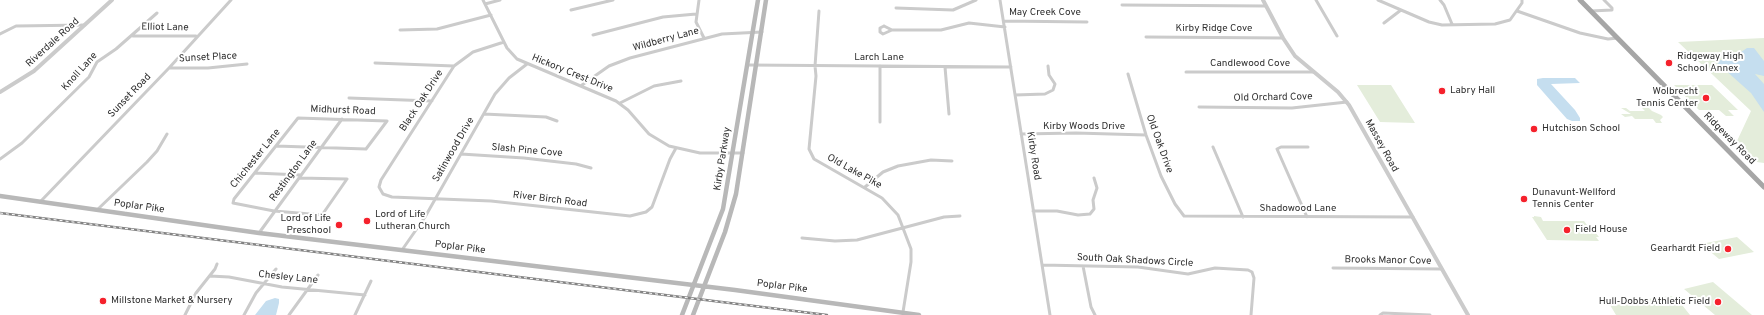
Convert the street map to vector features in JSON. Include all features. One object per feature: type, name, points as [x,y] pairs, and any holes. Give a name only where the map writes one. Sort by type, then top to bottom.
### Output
[{"type":"main road","name":"Kirby Parkway","points":[[682,315],[723,209],[758,0]]},
{"type":"main road","name":"Kirby Parkway","points":[[693,315],[733,209],[757,65],[766,0]]},
{"type":"main road","name":"Ridgeway Road","points":[[1580,0],[1764,187]]},
{"type":"main road","name":"Poplar Pike","points":[[0,196],[259,233],[919,315]]},
{"type":"street","name":"Riverdale Road","points":[[0,92],[10,88],[34,71],[112,0]]},
{"type":"street","name":"Sunset Road","points":[[40,202],[169,68],[196,36],[231,0]]},
{"type":"street","name":"Hickory Crest Drive","points":[[483,0],[504,42],[513,56],[527,64],[582,85],[620,103],[649,134],[676,148],[700,153],[743,153]]},
{"type":"street","points":[[485,4],[500,0]]},
{"type":"street","points":[[571,10],[613,0]]},
{"type":"street","points":[[699,0],[696,14],[697,24],[704,38]]},
{"type":"street","points":[[896,8],[908,10],[953,10],[976,0]]},
{"type":"street","name":"Kirby Road","points":[[1000,0],[1050,315]]},
{"type":"street","name":"Massey Road","points":[[1263,0],[1283,38],[1295,56],[1338,92],[1347,102],[1468,315]]},
{"type":"street","points":[[1316,0],[1337,36]]},
{"type":"street","points":[[1378,0],[1429,22],[1442,25],[1495,24],[1510,20],[1522,3],[1522,0]]},
{"type":"street","points":[[1440,0],[1444,5],[1452,24]]},
{"type":"street","points":[[1591,11],[1612,10],[1612,8],[1604,0]]},
{"type":"street","points":[[1122,5],[1266,6]]},
{"type":"street","points":[[1384,23],[1401,10]]},
{"type":"street","name":"Old Lake Pike","points":[[819,11],[815,66],[816,76],[809,149],[814,158],[824,166],[865,187],[890,205],[904,228],[911,249],[911,262],[903,312]]},
{"type":"street","points":[[1517,11],[1580,33],[1608,39],[1618,38]]},
{"type":"street","name":"Knoll Lane","points":[[0,159],[22,143],[89,77],[97,62],[116,50],[157,13]]},
{"type":"street","points":[[593,34],[663,18],[696,14]]},
{"type":"street","points":[[400,30],[443,28],[491,16]]},
{"type":"street","name":"May Creek Cove","points":[[1004,21],[1087,22]]},
{"type":"street","points":[[892,30],[937,31],[969,23],[1005,27]]},
{"type":"street","points":[[0,34],[16,26],[85,25]]},
{"type":"street","name":"Wildberry Lane","points":[[582,85],[602,70],[617,62],[704,38],[728,33],[762,32]]},
{"type":"street","name":"Elliot Lane","points":[[133,36],[196,36]]},
{"type":"street","name":"Kirby Ridge Cove","points":[[1146,37],[1283,38]]},
{"type":"street","name":"Black Oak Drive","points":[[382,192],[379,187],[381,180],[454,66],[474,52],[504,42]]},
{"type":"street","points":[[375,63],[454,66]]},
{"type":"street","name":"Sunset Place","points":[[169,68],[208,68],[247,64]]},
{"type":"street","name":"Satinwood Drive","points":[[402,250],[436,198],[501,86],[512,75],[527,64]]},
{"type":"street","name":"Larch Lane","points":[[747,65],[1011,66]]},
{"type":"street","points":[[880,66],[880,122]]},
{"type":"street","points":[[945,66],[949,114]]},
{"type":"street","points":[[1015,95],[1045,94],[1053,90],[1054,84],[1049,75],[1048,66]]},
{"type":"street","name":"Candlewood Cove","points":[[1186,72],[1313,72]]},
{"type":"street","name":"Old Oak Drive","points":[[1128,74],[1146,135],[1162,176],[1175,204],[1184,216]]},
{"type":"street","points":[[620,103],[654,86],[681,81]]},
{"type":"street","points":[[348,98],[432,101]]},
{"type":"street","name":"Old Orchard Cove","points":[[1199,107],[1292,108],[1347,102]]},
{"type":"street","points":[[484,114],[546,117],[557,121]]},
{"type":"street","name":"Midhurst Road","points":[[298,118],[387,121],[366,149],[321,148]]},
{"type":"street","name":"Chichester Lane","points":[[274,211],[235,205],[233,201],[298,118]]},
{"type":"street","name":"Restington Lane","points":[[259,233],[342,119]]},
{"type":"street","name":"Kirby Woods Drive","points":[[1021,134],[1076,133],[1146,135]]},
{"type":"street","points":[[96,210],[147,162],[157,151],[167,134]]},
{"type":"street","points":[[276,146],[321,148]]},
{"type":"street","points":[[1213,147],[1243,217]]},
{"type":"street","points":[[1307,217],[1277,149],[1281,147],[1308,147]]},
{"type":"street","name":"River Birch Road","points":[[382,192],[392,197],[491,201],[621,216],[636,216],[646,212],[652,206],[670,158],[676,148]]},
{"type":"street","name":"Slash Pine Cove","points":[[461,154],[520,157],[576,164],[591,168]]},
{"type":"street","points":[[865,187],[883,172],[898,166],[931,160],[952,160]]},
{"type":"street","points":[[255,173],[347,179],[322,215],[274,211]]},
{"type":"street","points":[[1033,211],[1057,211],[1078,215],[1090,214],[1094,210],[1093,200],[1097,188],[1094,178]]},
{"type":"street","points":[[802,238],[850,240],[870,237],[946,217],[960,216]]},
{"type":"street","name":"Shadowood Lane","points":[[1184,216],[1412,217]]},
{"type":"street","points":[[185,315],[196,293],[210,276],[217,264]]},
{"type":"street","name":"South Oak Shadows Circle","points":[[1042,265],[1138,267],[1188,274],[1215,268],[1240,268],[1251,271],[1254,281],[1251,315]]},
{"type":"street","points":[[1082,266],[1091,307],[1095,315]]},
{"type":"street","name":"Brooks Manor Cove","points":[[1333,268],[1442,269]]},
{"type":"street","points":[[244,315],[263,284],[276,269]]},
{"type":"street","points":[[289,315],[306,289],[318,275]]},
{"type":"street","name":"Chesley Lane","points":[[210,276],[229,277],[263,284],[365,295]]},
{"type":"street","points":[[355,315],[372,282]]},
{"type":"street","points":[[1380,315],[1430,315]]},
{"type":"green space","points":[[1764,38],[1764,163],[1757,162],[1737,141],[1751,111],[1678,42]]},
{"type":"green space","points":[[1357,85],[1391,85],[1415,123],[1380,122]]},
{"type":"green space","name":"Wolbrecht Tennis Center","points":[[1674,85],[1712,85],[1738,110],[1728,110],[1734,116],[1726,116],[1719,110],[1699,110]]},
{"type":"green space","points":[[1621,108],[1626,108],[1630,111],[1645,111],[1642,108],[1649,108],[1663,117],[1660,120],[1662,123],[1656,123],[1653,119],[1635,119],[1632,116],[1625,117],[1621,114],[1631,114]]},
{"type":"green space","name":"Field House","points":[[1532,217],[1541,217],[1543,221],[1584,221],[1587,225],[1590,225],[1599,237],[1596,237],[1599,241],[1547,240]]},
{"type":"green space","name":"Gearhardt Field","points":[[1737,237],[1754,252],[1719,259],[1701,244]]},
{"type":"green space","name":"Hull-Dobbs Athletic Field","points":[[1713,282],[1752,315],[1715,315],[1684,289]]},
{"type":"green space","points":[[1671,296],[1678,300],[1690,315],[1616,315],[1610,305],[1628,304],[1628,300],[1663,298],[1662,297]]},
{"type":"water","points":[[1747,48],[1754,48],[1764,61],[1764,76],[1755,74],[1764,84],[1764,112],[1751,93],[1715,61],[1731,59]]},
{"type":"water","points":[[1575,78],[1580,83],[1551,84],[1575,110],[1580,118],[1580,121],[1572,121],[1567,119],[1537,85],[1537,79]]},
{"type":"water","points":[[275,298],[279,299],[276,315],[255,315],[266,301]]},
{"type":"railway","points":[[0,213],[827,315]]},
{"type":"place","name":"Ridgeway High School Annex","points":[[1669,63]]},
{"type":"place","name":"Labry Hall","points":[[1442,91]]},
{"type":"place","name":"Wolbrecht Tennis Center","points":[[1706,98]]},
{"type":"place","name":"Hutchison School","points":[[1534,129]]},
{"type":"place","name":"Dunavunt-Wellford Tennis Center","points":[[1524,199]]},
{"type":"place","name":"Lord of Life Lutheran Church","points":[[367,221]]},
{"type":"place","name":"Lord of Life Preschool","points":[[339,225]]},
{"type":"place","name":"Field House","points":[[1567,230]]},
{"type":"place","name":"Gearhardt Field","points":[[1728,249]]},
{"type":"place","name":"Millstone Market & Nursery","points":[[103,301]]},
{"type":"place","name":"Hull-Dobbs Athletic Field","points":[[1718,302]]}]
